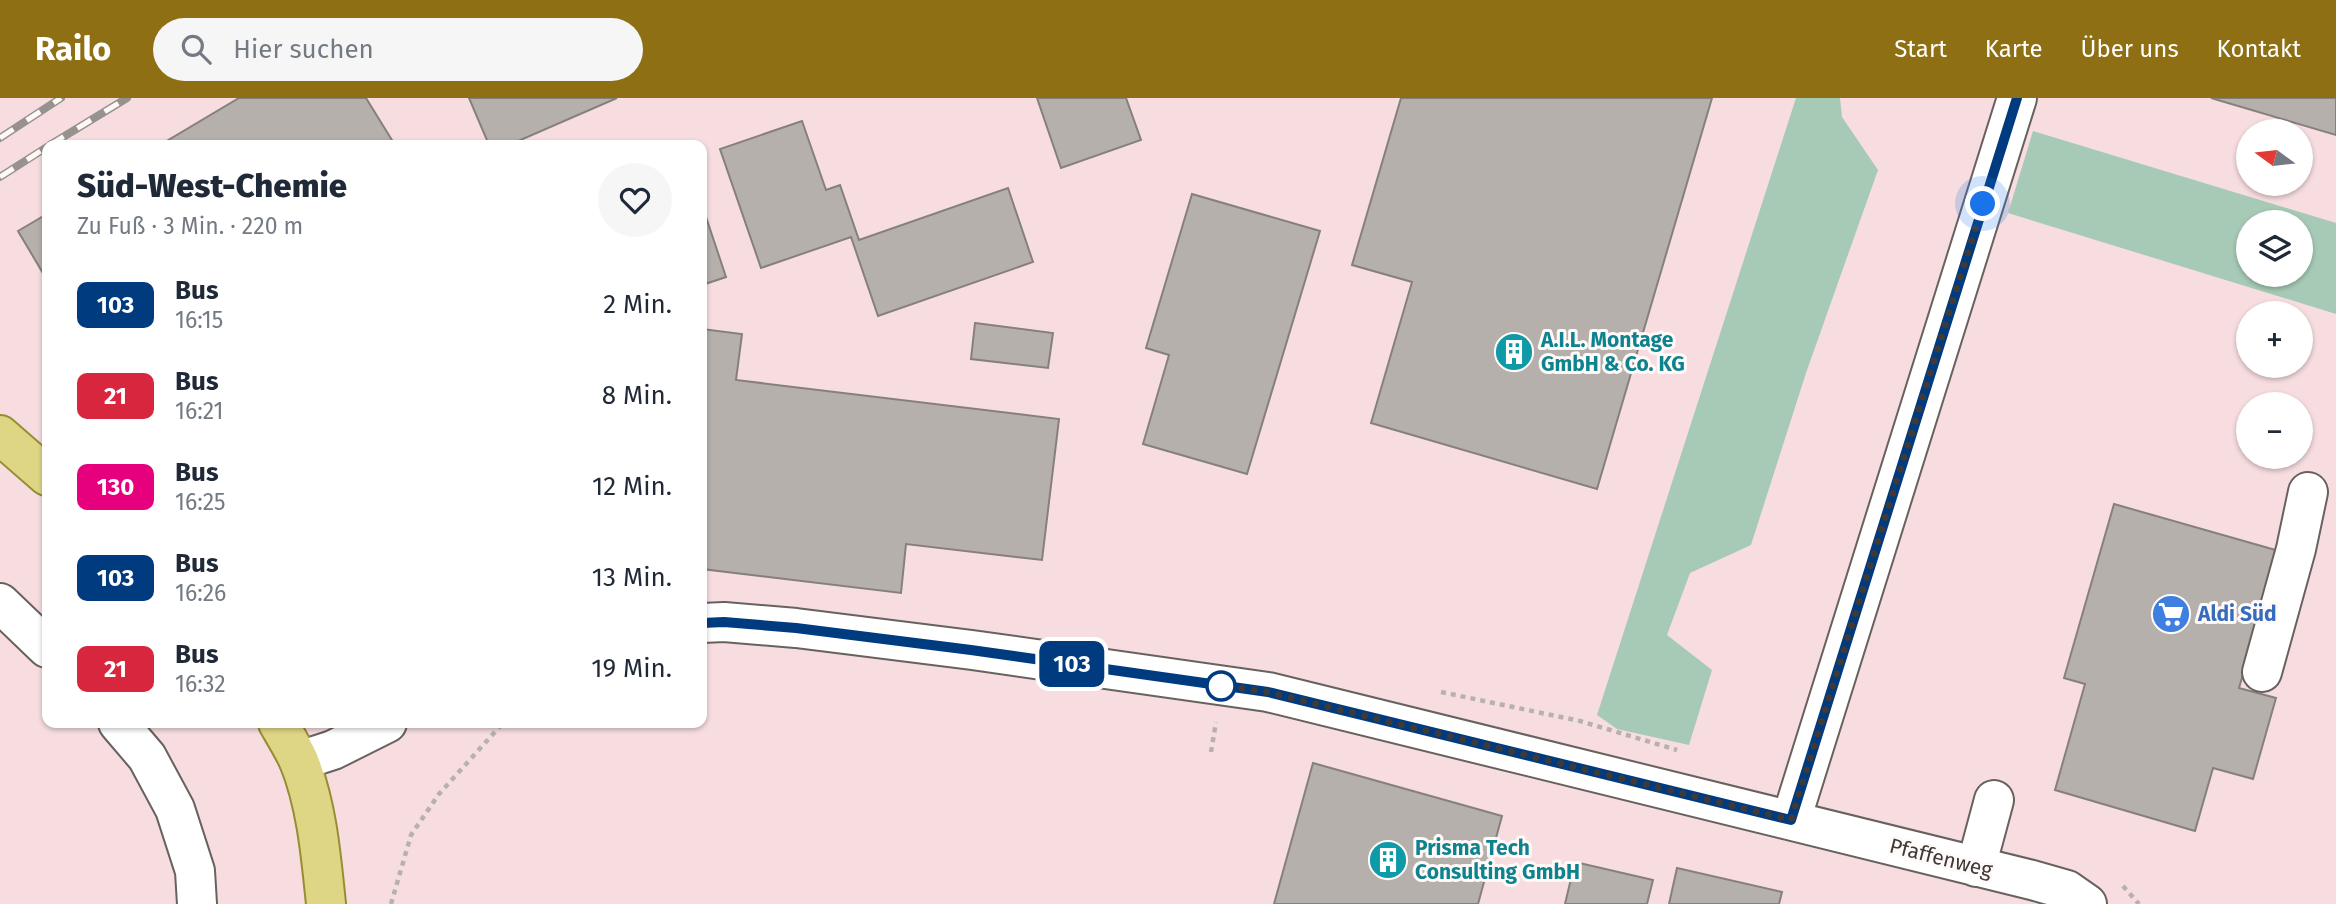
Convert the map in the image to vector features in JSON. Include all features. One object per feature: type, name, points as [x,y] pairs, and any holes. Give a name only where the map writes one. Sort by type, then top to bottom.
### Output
[{"type":"main road","points":[[0,435],[42,472]]},
{"type":"main road","points":[[281,728],[299,761],[320,842],[326,904]]},
{"type":"street","points":[[1791,820],[2017,98]]},
{"type":"street","points":[[2262,671],[2296,549],[2308,492]]},
{"type":"street","points":[[0,603],[42,643]]},
{"type":"street","name":"Pfaffenweg","points":[[707,623],[796,628],[1268,692],[2067,890],[2087,904]]},
{"type":"street","points":[[122,728],[147,757],[175,809],[195,871],[197,904]]},
{"type":"street","points":[[299,761],[333,750],[377,728]]},
{"type":"street","points":[[1976,867],[1994,800]]},
{"type":"path","points":[[1212,752],[1217,715]]},
{"type":"path","points":[[391,904],[411,835],[439,794],[498,728]]},
{"type":"shaded area","points":[[0,98],[2336,98],[2336,904],[0,904]]},
{"type":"green space","points":[[1796,98],[1840,98],[1842,117],[1878,170],[1806,373],[1751,545],[1690,573],[1667,635],[1712,670],[1689,745],[1617,729],[1597,715]]},
{"type":"green space","points":[[2033,131],[2236,193],[2236,196],[2247,196],[2293,210],[2236,210],[2236,283],[2008,213]]},
{"type":"green space","points":[[2313,216],[2336,223],[2336,314],[2313,307],[2313,301],[2294,301],[2248,287],[2313,287]]},
{"type":"building","points":[[239,98],[366,98],[392,140],[168,140]]},
{"type":"building","points":[[469,98],[617,98],[520,140],[487,140]]},
{"type":"building","points":[[1037,98],[1126,98],[1141,140],[1061,168]]},
{"type":"building","name":"A.I.L. Montage GmbH & Co. KG","points":[[1401,98],[1712,98],[1597,489],[1371,423],[1412,282],[1352,265]]},
{"type":"building","points":[[2211,98],[2336,98],[2336,135],[2314,128],[2314,119],[2282,119]]},
{"type":"building","points":[[802,121],[826,190],[840,185],[859,240],[1008,188],[1033,262],[878,316],[851,237],[761,268],[720,149]]},
{"type":"building","points":[[1192,194],[1320,231],[1247,474],[1143,444],[1169,355],[1146,348]]},
{"type":"building","points":[[42,217],[42,272],[18,231]]},
{"type":"building","points":[[707,220],[726,277],[707,283]]},
{"type":"building","points":[[975,323],[1053,333],[1048,368],[971,359]]},
{"type":"building","points":[[707,330],[742,334],[736,380],[1059,419],[1042,560],[906,544],[901,593],[707,570]]},
{"type":"building","name":"Aldi Süd","points":[[2114,504],[2279,551],[2239,688],[2276,698],[2253,779],[2213,768],[2195,831],[2055,790],[2085,684],[2064,678]]},
{"type":"building","name":"Prisma Tech Consulting GmbH","points":[[1313,763],[1502,816],[1478,904],[1274,904]]},
{"type":"building","points":[[1575,862],[1653,880],[1647,904],[1565,904]]},
{"type":"building","points":[[1677,868],[1782,892],[1779,904],[1669,904]]},
{"type":"railway","points":[[0,138],[61,98]]},
{"type":"railway","points":[[58,140],[127,98]]},
{"type":"railway","points":[[0,177],[42,150]]},
{"type":"bus line","name":"103","points":[[707,623],[796,628],[1268,692],[1791,820],[2017,98]]},
{"type":"place","name":"A.I.L. Montage GmbH & Co. KG","points":[[1514,352]]},
{"type":"place","name":"Aldi Süd","points":[[2171,614]]},
{"type":"place","name":"Prisma Tech Consulting GmbH","points":[[1388,860]]},
{"type":"route","points":[[1221,686],[1219,685],[1268,692],[1791,820],[1983,204]]}]
